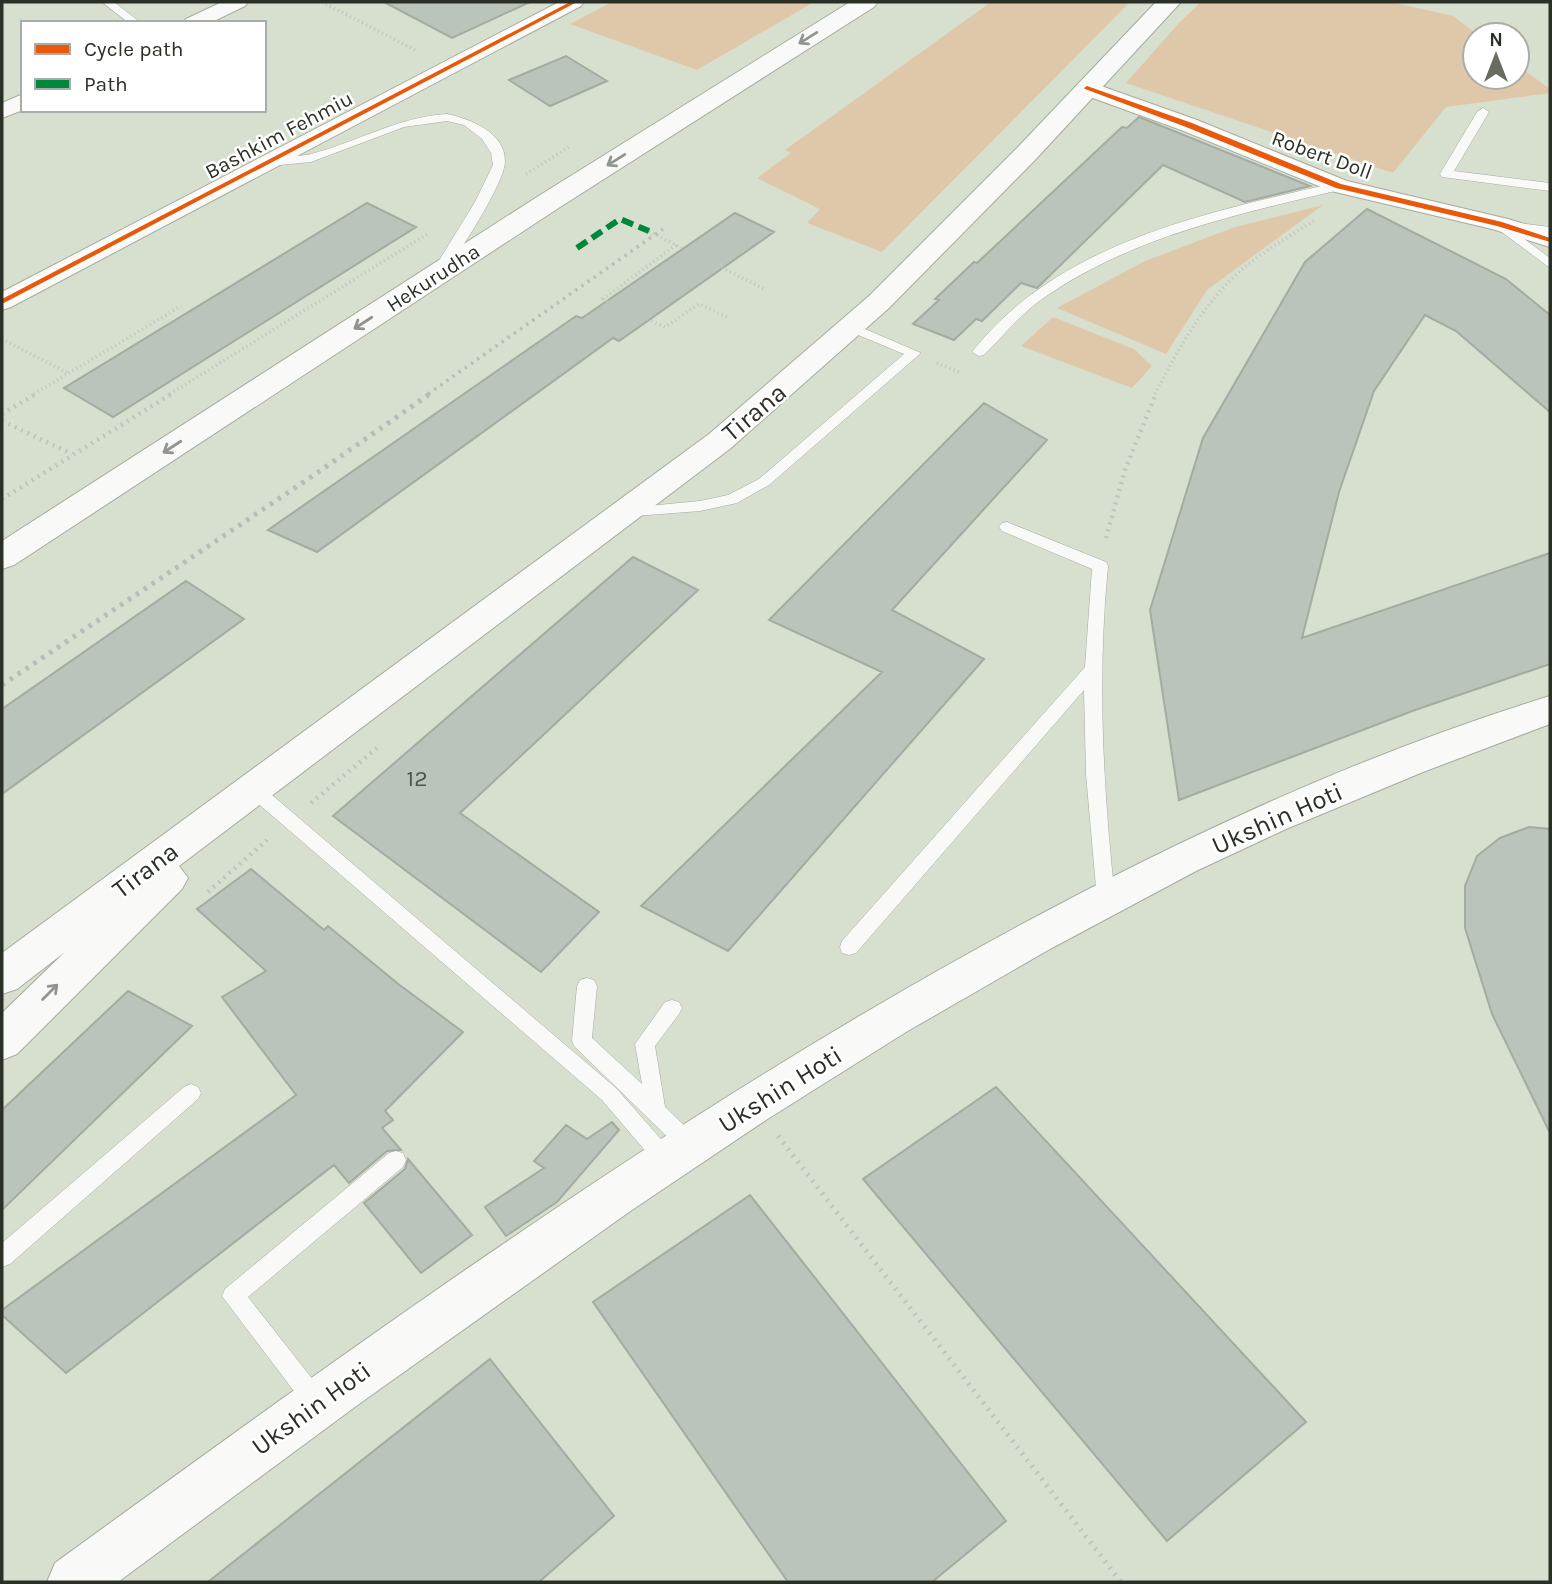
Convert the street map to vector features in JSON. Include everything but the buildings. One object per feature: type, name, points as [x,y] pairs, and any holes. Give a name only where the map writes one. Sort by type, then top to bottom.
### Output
[{"type":"main road","name":"Hekurudha","points":[[2,558],[437,275],[866,2]]},
{"type":"main road","name":"Tirana","points":[[2,945],[288,763],[720,441],[851,327],[966,216],[1169,2]]},
{"type":"main road","name":"Ukshin Hoti","points":[[74,1582],[514,1262],[677,1152],[985,965],[1184,859],[1299,806],[1401,764],[1550,710]]},
{"type":"main road","points":[[2,1041],[256,791],[288,763]]},
{"type":"main road","name":"Tirana","points":[[2,976],[256,791]]},
{"type":"street","points":[[197,21],[238,2]]},
{"type":"street","name":"Bashkim Fehmiu","points":[[2,302],[574,2]]},
{"type":"street","name":"Robert Doll","points":[[1087,88],[1189,125],[1348,189],[1499,224],[1550,240]]},
{"type":"street","points":[[2,111],[21,102]]},
{"type":"lane","points":[[107,2],[133,21]]},
{"type":"lane","points":[[1483,113],[1446,174],[1550,187]]},
{"type":"lane","points":[[269,162],[311,158],[420,118],[465,122],[483,133],[496,148],[499,164],[490,185],[437,275]]},
{"type":"lane","points":[[979,352],[1036,298],[1081,269],[1136,244],[1191,224],[1348,189]]},
{"type":"lane","points":[[1499,224],[1550,231]]},
{"type":"lane","points":[[1499,224],[1550,264]]},
{"type":"lane","points":[[626,513],[711,504],[732,499],[754,488],[914,353],[851,327]]},
{"type":"lane","points":[[1007,527],[1100,566],[1091,671],[1091,743],[1106,899]]},
{"type":"lane","points":[[849,947],[1091,671]]},
{"type":"lane","points":[[256,791],[677,1152]]},
{"type":"lane","points":[[587,986],[582,1041],[656,1111]]},
{"type":"lane","points":[[672,1008],[645,1044],[656,1111],[677,1152]]},
{"type":"lane","points":[[2,1257],[191,1093]]},
{"type":"lane","points":[[317,1403],[233,1296],[396,1160]]},
{"type":"path","points":[[322,2],[449,67]]},
{"type":"path","points":[[516,179],[572,145]]},
{"type":"path","points":[[1100,566],[1113,500],[1133,441],[1173,363],[1210,302],[1238,273],[1348,189]]},
{"type":"path","points":[[2,499],[438,228]]},
{"type":"path","points":[[649,231],[683,249]]},
{"type":"path","points":[[676,245],[603,299],[665,327],[699,304],[729,318]]},
{"type":"path","points":[[722,268],[764,289]]},
{"type":"path","points":[[2,414],[181,306]]},
{"type":"path","points":[[2,339],[70,374]]},
{"type":"path","points":[[2,421],[73,454]]},
{"type":"path","points":[[774,1129],[1121,1582]]},
{"type":"shaded area","points":[[612,2],[814,2],[697,70],[570,24]]},
{"type":"shaded area","points":[[991,2],[1130,2],[882,252],[807,223],[820,209],[757,178],[791,153],[785,150]]},
{"type":"shaded area","points":[[1201,2],[1391,2],[1453,16],[1461,22],[1461,91],[1531,91],[1531,75],[1550,89],[1550,93],[1446,107],[1393,173],[1126,83]]},
{"type":"shaded area","points":[[1323,205],[1207,290],[1166,354],[1057,308],[1145,261],[1235,227]]},
{"type":"shaded area","points":[[1053,317],[1134,349],[1152,366],[1132,388],[1021,346]]},
{"type":"railway","points":[[428,394],[663,229]]},
{"type":"railway","points":[[2,685],[431,393]]},
{"type":"marked path","points":[[577,248],[620,219],[649,231]]},
{"type":"cycle path","points":[[2,302],[574,2]]},
{"type":"cycle path","points":[[1087,88],[1189,125],[1339,186],[1499,224],[1550,240]]}]
